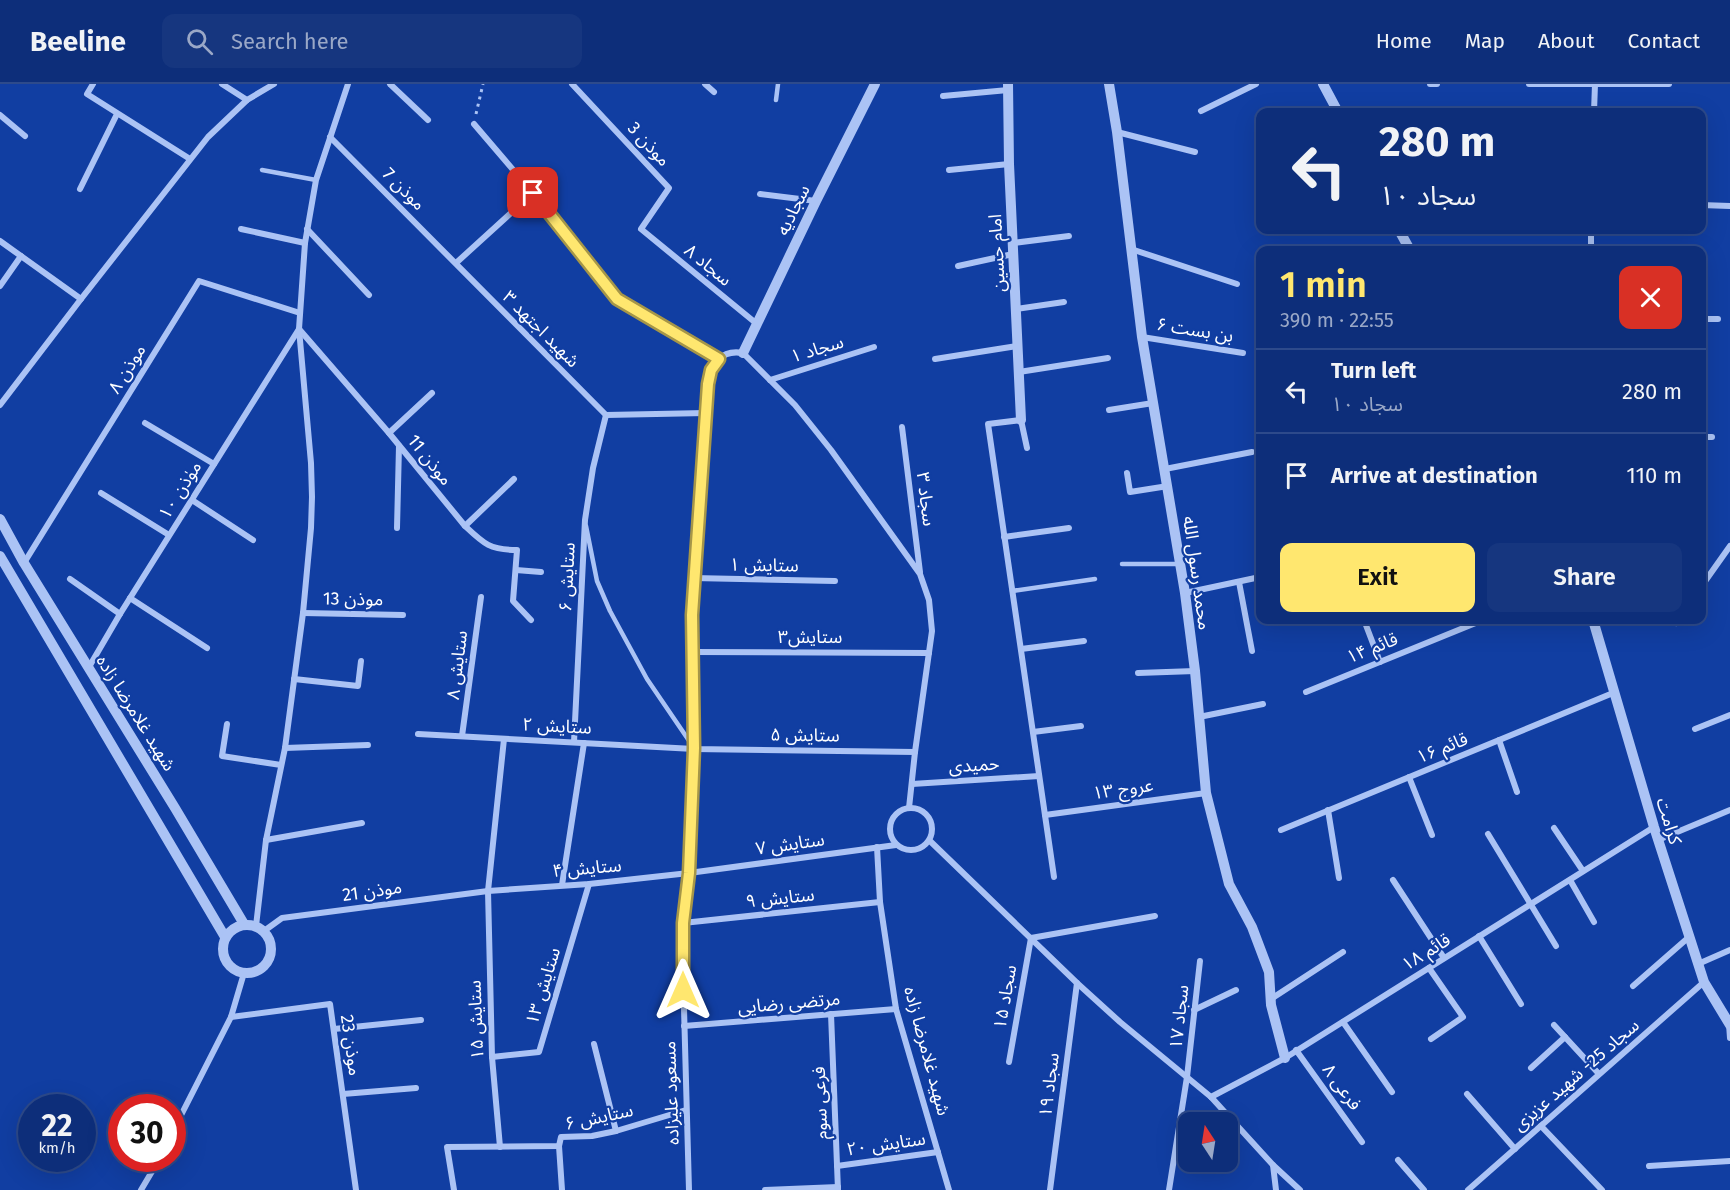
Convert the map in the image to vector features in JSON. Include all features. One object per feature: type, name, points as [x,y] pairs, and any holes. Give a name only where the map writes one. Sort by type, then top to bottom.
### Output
[{"type":"street","points":[[93,84],[87,94],[190,159]]},
{"type":"street","points":[[222,84],[247,100]]},
{"type":"street","points":[[0,405],[208,137],[247,100],[274,84]]},
{"type":"street","points":[[260,928],[266,840],[285,748],[308,566],[312,496],[311,463],[299,328],[305,243],[316,180],[348,84]]},
{"type":"street","points":[[390,84],[428,120]]},
{"type":"street","name":"موذن 3","points":[[572,84],[669,188],[641,229]]},
{"type":"street","points":[[705,84],[714,92]]},
{"type":"street","name":"سجادیه","points":[[743,353],[875,84]]},
{"type":"street","name":"محمد رسول الله","points":[[1109,84],[1142,337],[1185,593],[1195,671],[1206,793],[1229,884],[1252,927],[1269,972],[1271,999],[1285,1058]]},
{"type":"street","points":[[1201,111],[1256,84]]},
{"type":"street","points":[[1323,84],[1336,108]]},
{"type":"street","points":[[1430,84],[1437,84]]},
{"type":"street","points":[[1529,84],[1669,84]]},
{"type":"street","points":[[1594,108],[1595,85]]},
{"type":"street","points":[[943,96],[1008,87]]},
{"type":"street","name":"امام حسین","points":[[1008,87],[1009,164],[1021,420]]},
{"type":"street","points":[[80,189],[117,114]]},
{"type":"street","points":[[0,115],[25,136]]},
{"type":"street","points":[[474,124],[533,193],[617,299],[719,359],[734,351],[743,353],[795,405],[831,450],[920,574],[929,600],[932,631],[909,808]]},
{"type":"street","points":[[1117,132],[1195,152]]},
{"type":"street","name":"موذن 7","points":[[330,137],[456,263]]},
{"type":"street","points":[[949,170],[1009,164]]},
{"type":"street","points":[[456,263],[533,193]]},
{"type":"street","points":[[760,194],[816,201]]},
{"type":"street","points":[[1706,205],[1730,206]]},
{"type":"street","points":[[240,229],[305,243]]},
{"type":"street","points":[[307,229],[369,295]]},
{"type":"street","name":"سجاد ۸","points":[[641,229],[757,324]]},
{"type":"street","points":[[958,266],[1013,249],[1069,236]]},
{"type":"street","points":[[0,241],[81,299]]},
{"type":"street","points":[[1130,249],[1237,284]]},
{"type":"street","points":[[0,286],[21,256]]},
{"type":"street","name":"شهید اجتهد ۳","points":[[456,263],[606,415]]},
{"type":"street","name":"موذن ۸","points":[[24,563],[199,281],[300,313]]},
{"type":"street","points":[[1016,309],[1064,302]]},
{"type":"street","points":[[1706,319],[1718,319]]},
{"type":"street","name":"موذن 11","points":[[299,328],[465,526],[479,540],[499,550],[518,550],[513,601],[531,620]]},
{"type":"street","name":"موٰذن ۱۰","points":[[88,668],[299,328]]},
{"type":"street","name":"بن بست ۶","points":[[1142,337],[1243,353]]},
{"type":"street","points":[[935,359],[1017,346]]},
{"type":"street","name":"سجاد ۱","points":[[770,380],[874,347]]},
{"type":"street","points":[[1019,372],[1108,358]]},
{"type":"street","name":"مسعود علیزاده","points":[[689,1190],[683,923],[689,873],[694,748],[693,578],[708,384],[711,370],[719,359]]},
{"type":"street","points":[[389,433],[432,393]]},
{"type":"street","points":[[1110,410],[1154,403]]},
{"type":"street","points":[[606,415],[706,413]]},
{"type":"street","name":"ستایش ۶","points":[[574,742],[585,520],[593,468],[606,415]]},
{"type":"street","points":[[1027,448],[1021,420],[988,424],[1054,877]]},
{"type":"street","points":[[145,423],[214,464]]},
{"type":"street","name":"سجاد ۳","points":[[902,427],[920,574]]},
{"type":"street","points":[[1706,437],[1713,437]]},
{"type":"street","points":[[397,528],[399,446]]},
{"type":"street","points":[[1165,469],[1252,452]]},
{"type":"street","points":[[1127,473],[1130,492],[1168,486]]},
{"type":"street","points":[[465,526],[514,479]]},
{"type":"street","points":[[101,493],[169,536]]},
{"type":"street","points":[[192,500],[253,540]]},
{"type":"street","name":"شهید غلامرضا زاده","points":[[0,519],[24,563],[244,924]]},
{"type":"street","points":[[1004,537],[1069,528]]},
{"type":"street","points":[[1706,580],[1730,546]]},
{"type":"street","name":"شهید غلامرضا زاده","points":[[0,556],[225,937]]},
{"type":"street","points":[[516,570],[541,572]]},
{"type":"street","name":"ستایش ۱","points":[[693,578],[835,581]]},
{"type":"street","points":[[1185,593],[1256,578]]},
{"type":"street","points":[[70,579],[120,614]]},
{"type":"street","points":[[1239,582],[1252,651]]},
{"type":"street","name":"ستایش ۸","points":[[462,736],[481,597]]},
{"type":"street","points":[[130,598],[207,648]]},
{"type":"street","name":"موذن 13","points":[[303,614],[402,615]]},
{"type":"street","points":[[1366,624],[1380,662]]},
{"type":"street","name":"قائم ۱۴","points":[[1306,692],[1466,624]]},
{"type":"street","name":"کرامت","points":[[1594,624],[1654,827],[1704,982],[1730,1025]]},
{"type":"street","points":[[1021,649],[1084,642]]},
{"type":"street","name":"ستایش۳","points":[[692,652],[929,653]]},
{"type":"street","points":[[294,679],[358,686],[361,661]]},
{"type":"street","points":[[1138,673],[1195,671]]},
{"type":"street","name":"قائم ۱۶","points":[[1281,830],[1613,693]]},
{"type":"street","points":[[1199,717],[1263,704]]},
{"type":"street","points":[[1695,729],[1730,716]]},
{"type":"street","points":[[227,724],[222,756],[281,765]]},
{"type":"street","points":[[1032,732],[1081,726]]},
{"type":"street","name":"ستایش ۲","points":[[418,734],[694,748]]},
{"type":"street","points":[[488,891],[504,738]]},
{"type":"street","points":[[1499,740],[1517,792]]},
{"type":"street","points":[[562,885],[584,743]]},
{"type":"street","points":[[285,748],[368,745]]},
{"type":"street","name":"ستایش ۵","points":[[694,748],[915,752]]},
{"type":"street","name":"حمیدی","points":[[912,784],[1039,776]]},
{"type":"street","points":[[1409,777],[1432,835]]},
{"type":"street","name":"عروج ۱۳","points":[[1045,815],[1206,793]]},
{"type":"street","points":[[909,808],[919,809],[927,814],[932,822],[933,832],[930,841],[923,848],[914,851],[904,850],[891,836],[890,827],[893,818],[900,811],[909,808]]},
{"type":"street","points":[[1328,810],[1339,878]]},
{"type":"street","points":[[1658,840],[1730,810]]},
{"type":"street","points":[[266,840],[362,823]]},
{"type":"street","name":"قائم ۱۸","points":[[1211,1097],[1285,1058],[1654,827]]},
{"type":"street","points":[[1554,828],[1583,871]]},
{"type":"street","points":[[1488,834],[1556,946]]},
{"type":"street","points":[[930,841],[1077,983],[1120,1022],[1211,1097],[1300,1190]]},
{"type":"street","name":"ستایش ۷","points":[[689,873],[896,844]]},
{"type":"street","name":"شهید غلامرضا زاده","points":[[877,847],[880,902],[896,1009],[949,1190]]},
{"type":"street","name":"ستایش ۴","points":[[488,891],[590,884],[689,873]]},
{"type":"street","points":[[1393,880],[1444,958]]},
{"type":"street","points":[[1570,880],[1594,922]]},
{"type":"street","name":"ستایش ۱۳","points":[[492,1058],[539,1052],[590,884]]},
{"type":"street","name":"موذن 21","points":[[260,928],[282,918],[488,891]]},
{"type":"street","name":"ستایش ۱۵","points":[[488,891],[492,1058],[500,1147]]},
{"type":"street","name":"ستایش ۹","points":[[683,923],[880,902]]},
{"type":"street","points":[[1031,938],[1155,916]]},
{"type":"street","points":[[244,924],[260,928],[271,943],[270,955],[265,965],[255,972],[243,973],[232,968],[225,960],[222,948],[225,937],[233,928],[244,924]]},
{"type":"street","points":[[1479,936],[1521,1004]]},
{"type":"street","points":[[1633,986],[1689,937]]},
{"type":"street","name":"سجاد ۱۵","points":[[1010,1062],[1031,938]]},
{"type":"street","points":[[1698,964],[1730,950]]},
{"type":"street","points":[[1271,999],[1343,952]]},
{"type":"street","name":"سجاد ۱۷","points":[[1168,1190],[1187,1077],[1200,961]]},
{"type":"street","points":[[1429,968],[1462,1017],[1431,1039]]},
{"type":"street","points":[[186,1105],[231,1017],[243,973]]},
{"type":"street","name":"سجاد 25- شهید عزیزی","points":[[1468,1190],[1704,982]]},
{"type":"street","name":"سجاد ۱۹","points":[[1050,1190],[1077,983]]},
{"type":"street","points":[[1194,1010],[1236,990]]},
{"type":"street","name":"موذن 23","points":[[231,1017],[330,1004],[356,1190]]},
{"type":"street","name":"مرتضی رضایی","points":[[684,1026],[896,1009]]},
{"type":"street","name":"فرعی سوم","points":[[831,1014],[838,1189]]},
{"type":"street","points":[[334,1029],[421,1020]]},
{"type":"street","points":[[1343,1022],[1392,1092]]},
{"type":"street","points":[[1554,1025],[1599,1074]]},
{"type":"street","points":[[1730,1025],[1730,1038]]},
{"type":"street","points":[[1531,1068],[1565,1037]]},
{"type":"street","points":[[594,1044],[616,1131]]},
{"type":"street","name":"فرعی ۸","points":[[1296,1050],[1362,1142]]},
{"type":"street","points":[[343,1094],[416,1088]]},
{"type":"street","points":[[1467,1094],[1515,1149]]},
{"type":"street","name":"ستایش ۶","points":[[454,1190],[447,1148],[559,1146],[561,1137],[592,1136],[616,1131],[686,1110]]},
{"type":"street","points":[[1541,1126],[1602,1190]]},
{"type":"street","points":[[559,1146],[562,1190]]},
{"type":"street","name":"ستایش ۲۰","points":[[837,1166],[938,1152]]},
{"type":"street","points":[[1398,1160],[1424,1190]]},
{"type":"street","points":[[1649,1166],[1730,1161]]},
{"type":"street","points":[[1274,1165],[1276,1190]]},
{"type":"street","points":[[141,1190],[153,1172]]},
{"type":"street","points":[[765,1190],[838,1189]]},
{"type":"lane","points":[[776,100],[778,84]]},
{"type":"lane","points":[[262,170],[316,180]]},
{"type":"lane","points":[[585,520],[597,581],[610,611],[647,679],[694,748]]},
{"type":"lane","points":[[1122,564],[1180,564]]},
{"type":"lane","points":[[1012,591],[1095,579]]},
{"type":"path","points":[[474,124],[483,84]]},
{"type":"route","points":[[533,193],[617,299],[719,359],[711,370],[708,384],[693,578],[694,748],[689,873],[683,923],[683,990]]}]
